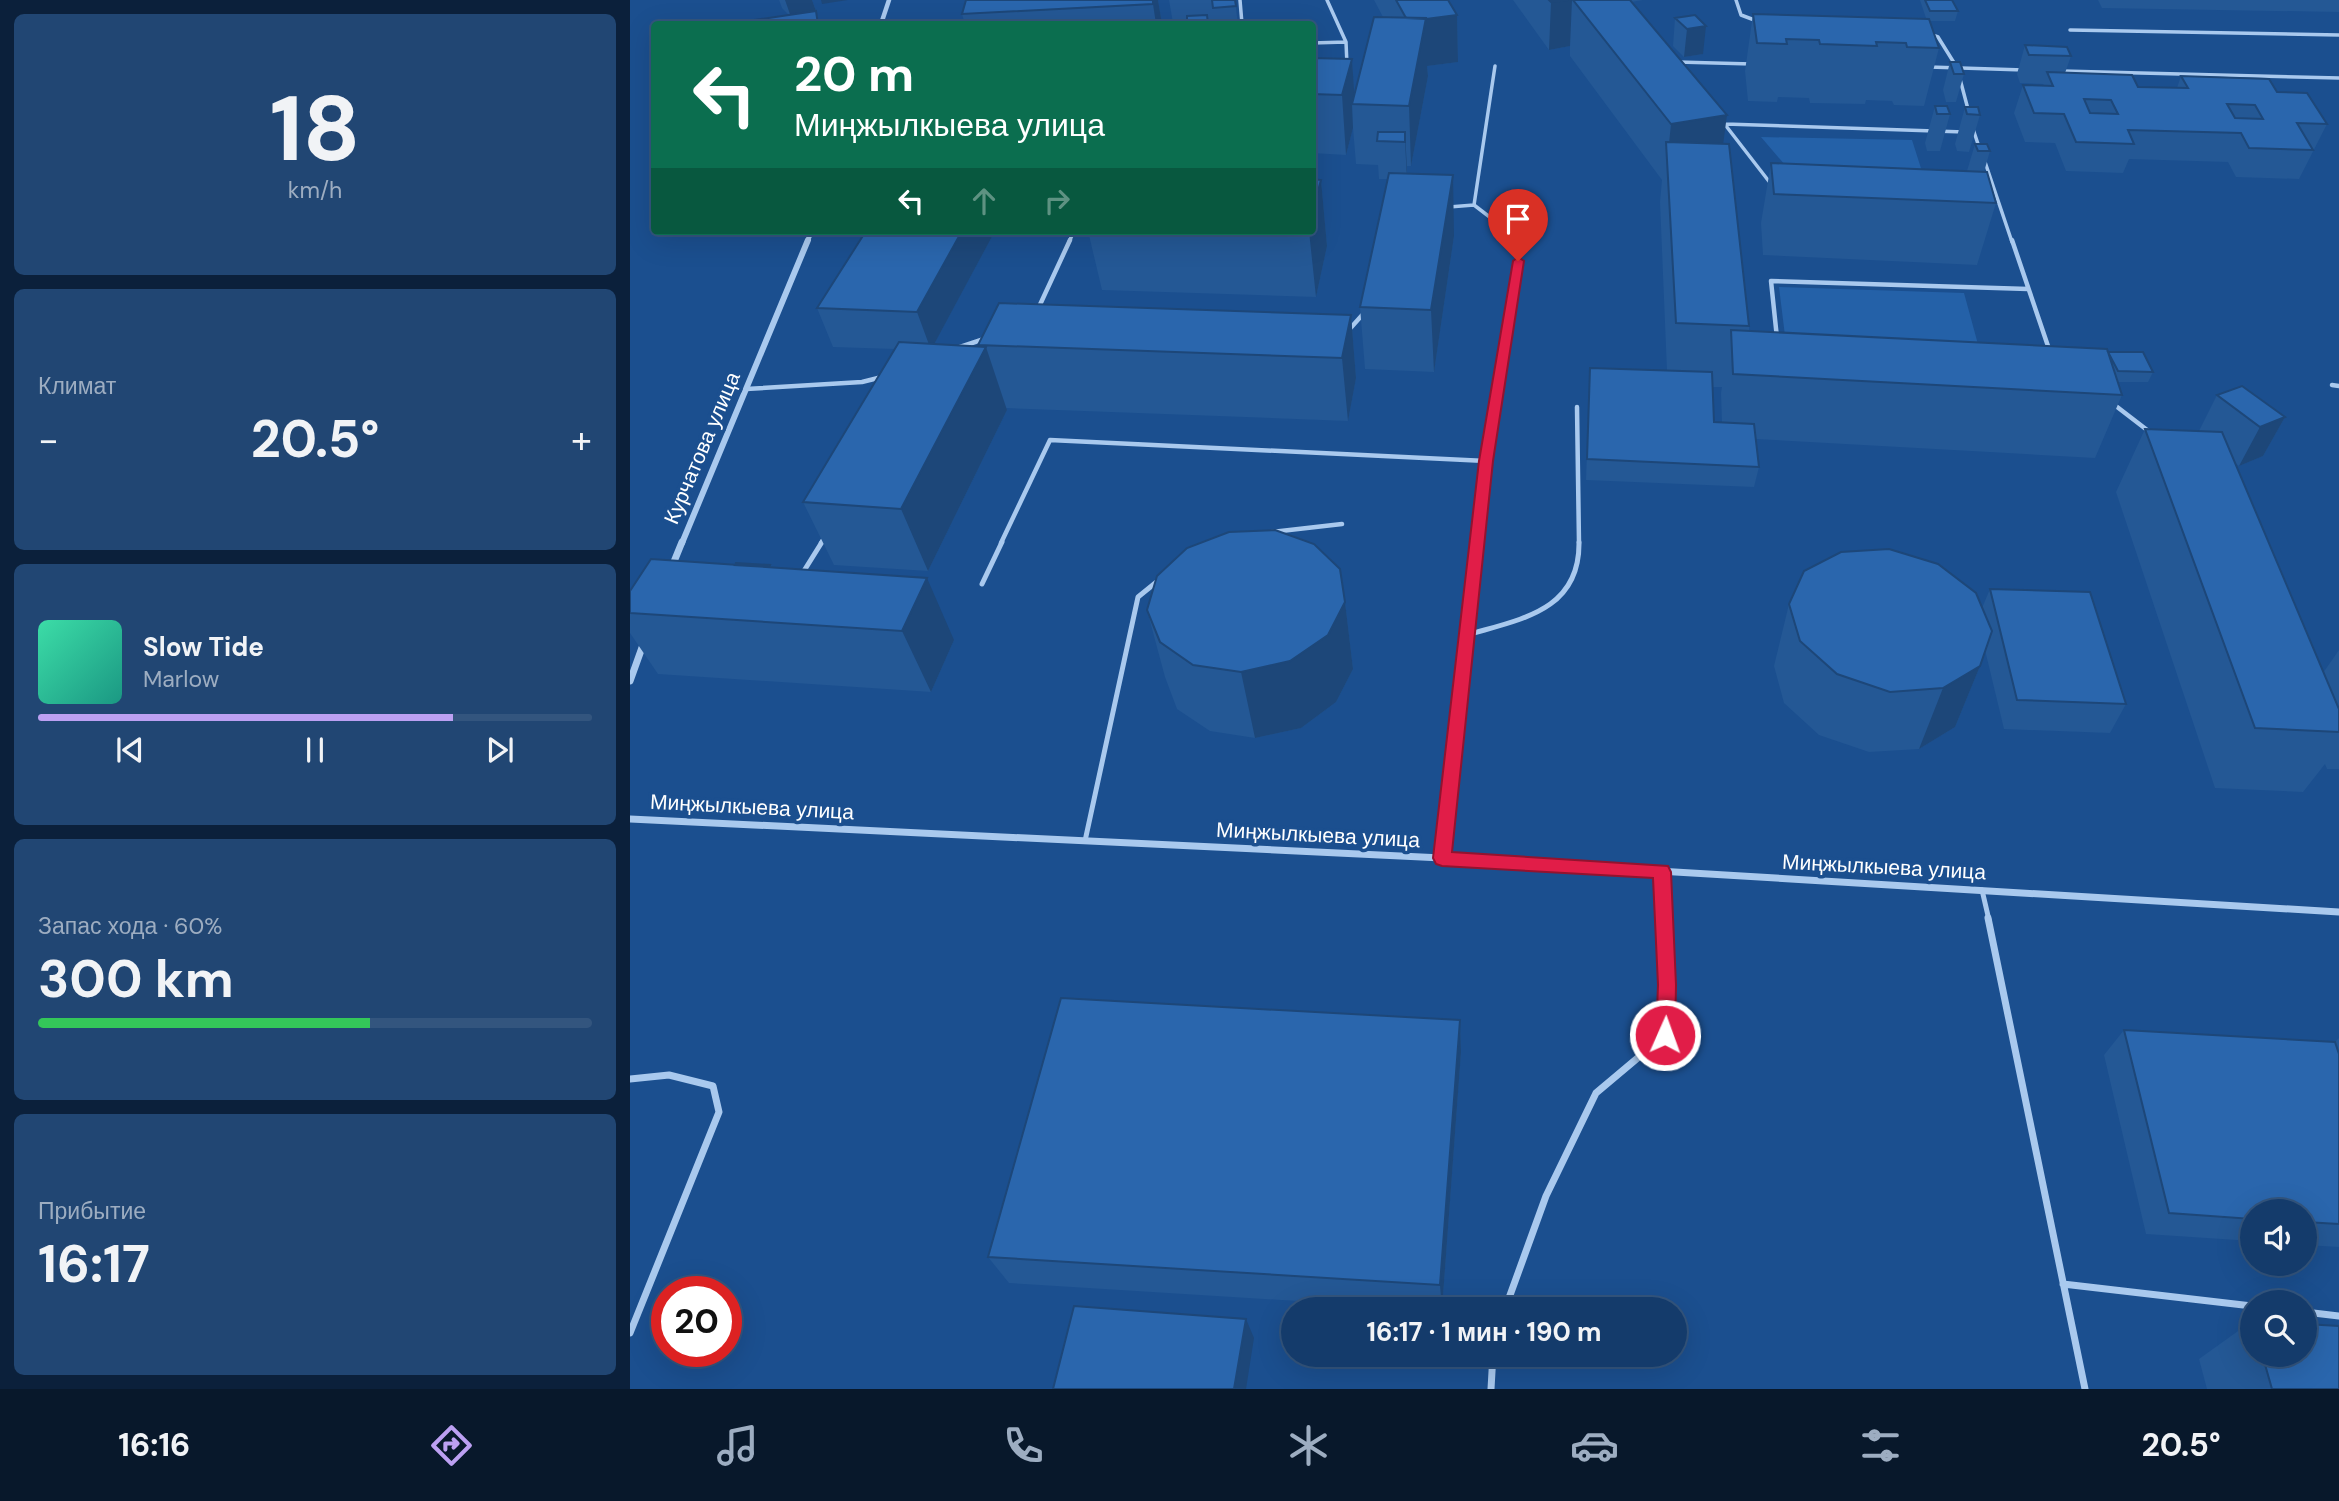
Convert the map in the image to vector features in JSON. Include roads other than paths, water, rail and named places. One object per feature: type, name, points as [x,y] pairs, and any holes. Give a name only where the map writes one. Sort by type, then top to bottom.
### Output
[{"type":"street","points":[[882,21],[889,0]]},
{"type":"street","name":"Курчатова улица","points":[[669,572],[810,235]]},
{"type":"street","points":[[630,681],[647,633]]},
{"type":"street","name":"Миңжылкыева улица","points":[[630,819],[1442,858],[2339,912]]},
{"type":"lane","points":[[1240,0],[1242,21]]},
{"type":"lane","points":[[1327,0],[1346,42],[1348,74]]},
{"type":"lane","points":[[1736,0],[1741,15],[1763,21]]},
{"type":"lane","points":[[2070,30],[2339,35]]},
{"type":"lane","points":[[1924,31],[1938,37],[1957,68],[1974,132],[2050,354]]},
{"type":"lane","points":[[1316,43],[1346,42]]},
{"type":"lane","points":[[1683,72],[1675,62],[1756,64]]},
{"type":"lane","points":[[1474,205],[1495,66]]},
{"type":"lane","points":[[1917,67],[2025,70]]},
{"type":"lane","points":[[2053,70],[2339,78]]},
{"type":"lane","points":[[1716,114],[1773,186]]},
{"type":"lane","points":[[1725,124],[1974,132]]},
{"type":"lane","points":[[1986,204],[2000,205]]},
{"type":"lane","points":[[1438,208],[1474,205],[1508,230],[1516,242],[1518,261],[1486,461],[1442,858]]},
{"type":"lane","points":[[1035,313],[1055,278],[1072,235]]},
{"type":"lane","points":[[1778,344],[1771,281],[2028,289]]},
{"type":"lane","points":[[1342,338],[1366,311]]},
{"type":"lane","points":[[953,349],[998,336]]},
{"type":"lane","points":[[746,389],[862,382],[885,377]]},
{"type":"lane","points":[[2332,385],[2339,386]]},
{"type":"lane","points":[[2109,401],[2161,441]]},
{"type":"lane","points":[[1467,635],[1534,615],[1567,590],[1579,561],[1577,407]]},
{"type":"lane","points":[[982,584],[1050,440],[1486,461]]},
{"type":"lane","points":[[1260,533],[1342,524]]},
{"type":"lane","points":[[799,579],[828,533]]},
{"type":"lane","points":[[1085,841],[1139,597],[1166,575]]},
{"type":"lane","points":[[1509,1297],[1546,1196],[1596,1093],[1665,1035],[1667,985],[1662,872]]},
{"type":"lane","points":[[1982,890],[2085,1389]]},
{"type":"lane","points":[[630,1079],[669,1075],[713,1086],[719,1112],[630,1333]]},
{"type":"lane","points":[[2063,1284],[2240,1305]]},
{"type":"lane","points":[[2317,1313],[2339,1316]]},
{"type":"lane","points":[[1491,1389],[1492,1367]]}]
